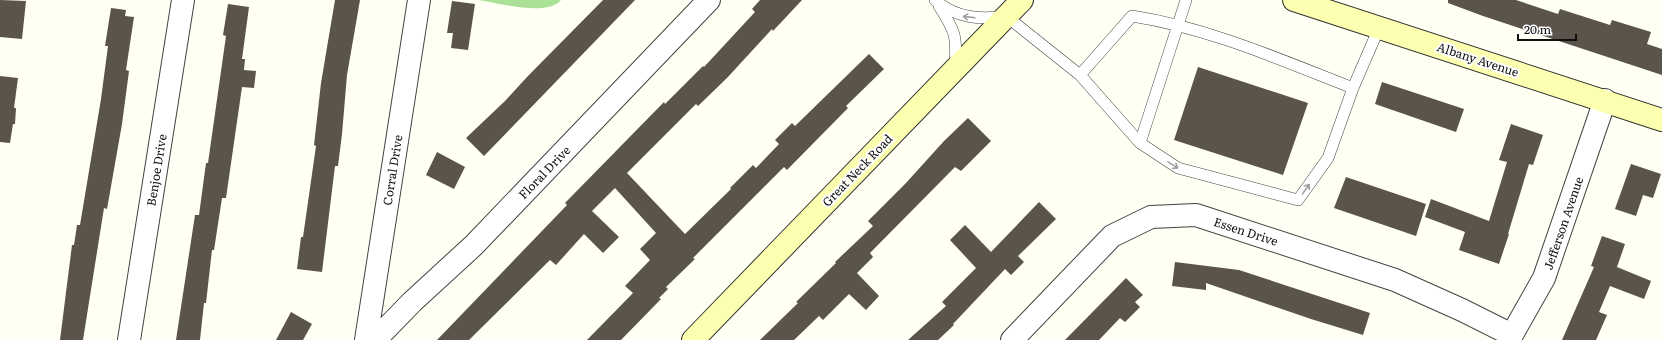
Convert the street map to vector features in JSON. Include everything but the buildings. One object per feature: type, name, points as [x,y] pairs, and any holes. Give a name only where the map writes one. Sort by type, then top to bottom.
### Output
[{"type":"main road","name":"Great Neck Road","points":[[692,340],[1022,0]]},
{"type":"main road","name":"Albany Avenue","points":[[1294,0],[1605,100],[1662,120]]},
{"type":"street","name":"Benjoe Drive","points":[[129,340],[183,0]]},
{"type":"street","name":"Corral Drive","points":[[366,340],[419,0]]},
{"type":"street","name":"Floral Drive","points":[[374,340],[412,302],[474,245],[709,0]]},
{"type":"street","name":"Jefferson Avenue","points":[[1510,338],[1544,278],[1605,100]]},
{"type":"street","name":"Essen Drive","points":[[1012,340],[1112,236],[1151,217],[1196,215],[1395,280],[1462,310],[1510,338]]},
{"type":"lane","points":[[1140,143],[1186,0]]},
{"type":"lane","points":[[936,1],[954,13],[962,16],[986,19],[1006,16],[1080,75],[1140,143],[1178,168],[1298,200],[1328,158],[1353,88],[1379,28]]},
{"type":"lane","points":[[936,1],[952,26],[955,36],[955,69]]},
{"type":"lane","points":[[1080,75],[1132,16],[1154,19],[1200,31],[1279,59],[1353,88]]},
{"type":"green space","points":[[478,0],[561,0],[554,5],[545,8],[522,8]]}]
